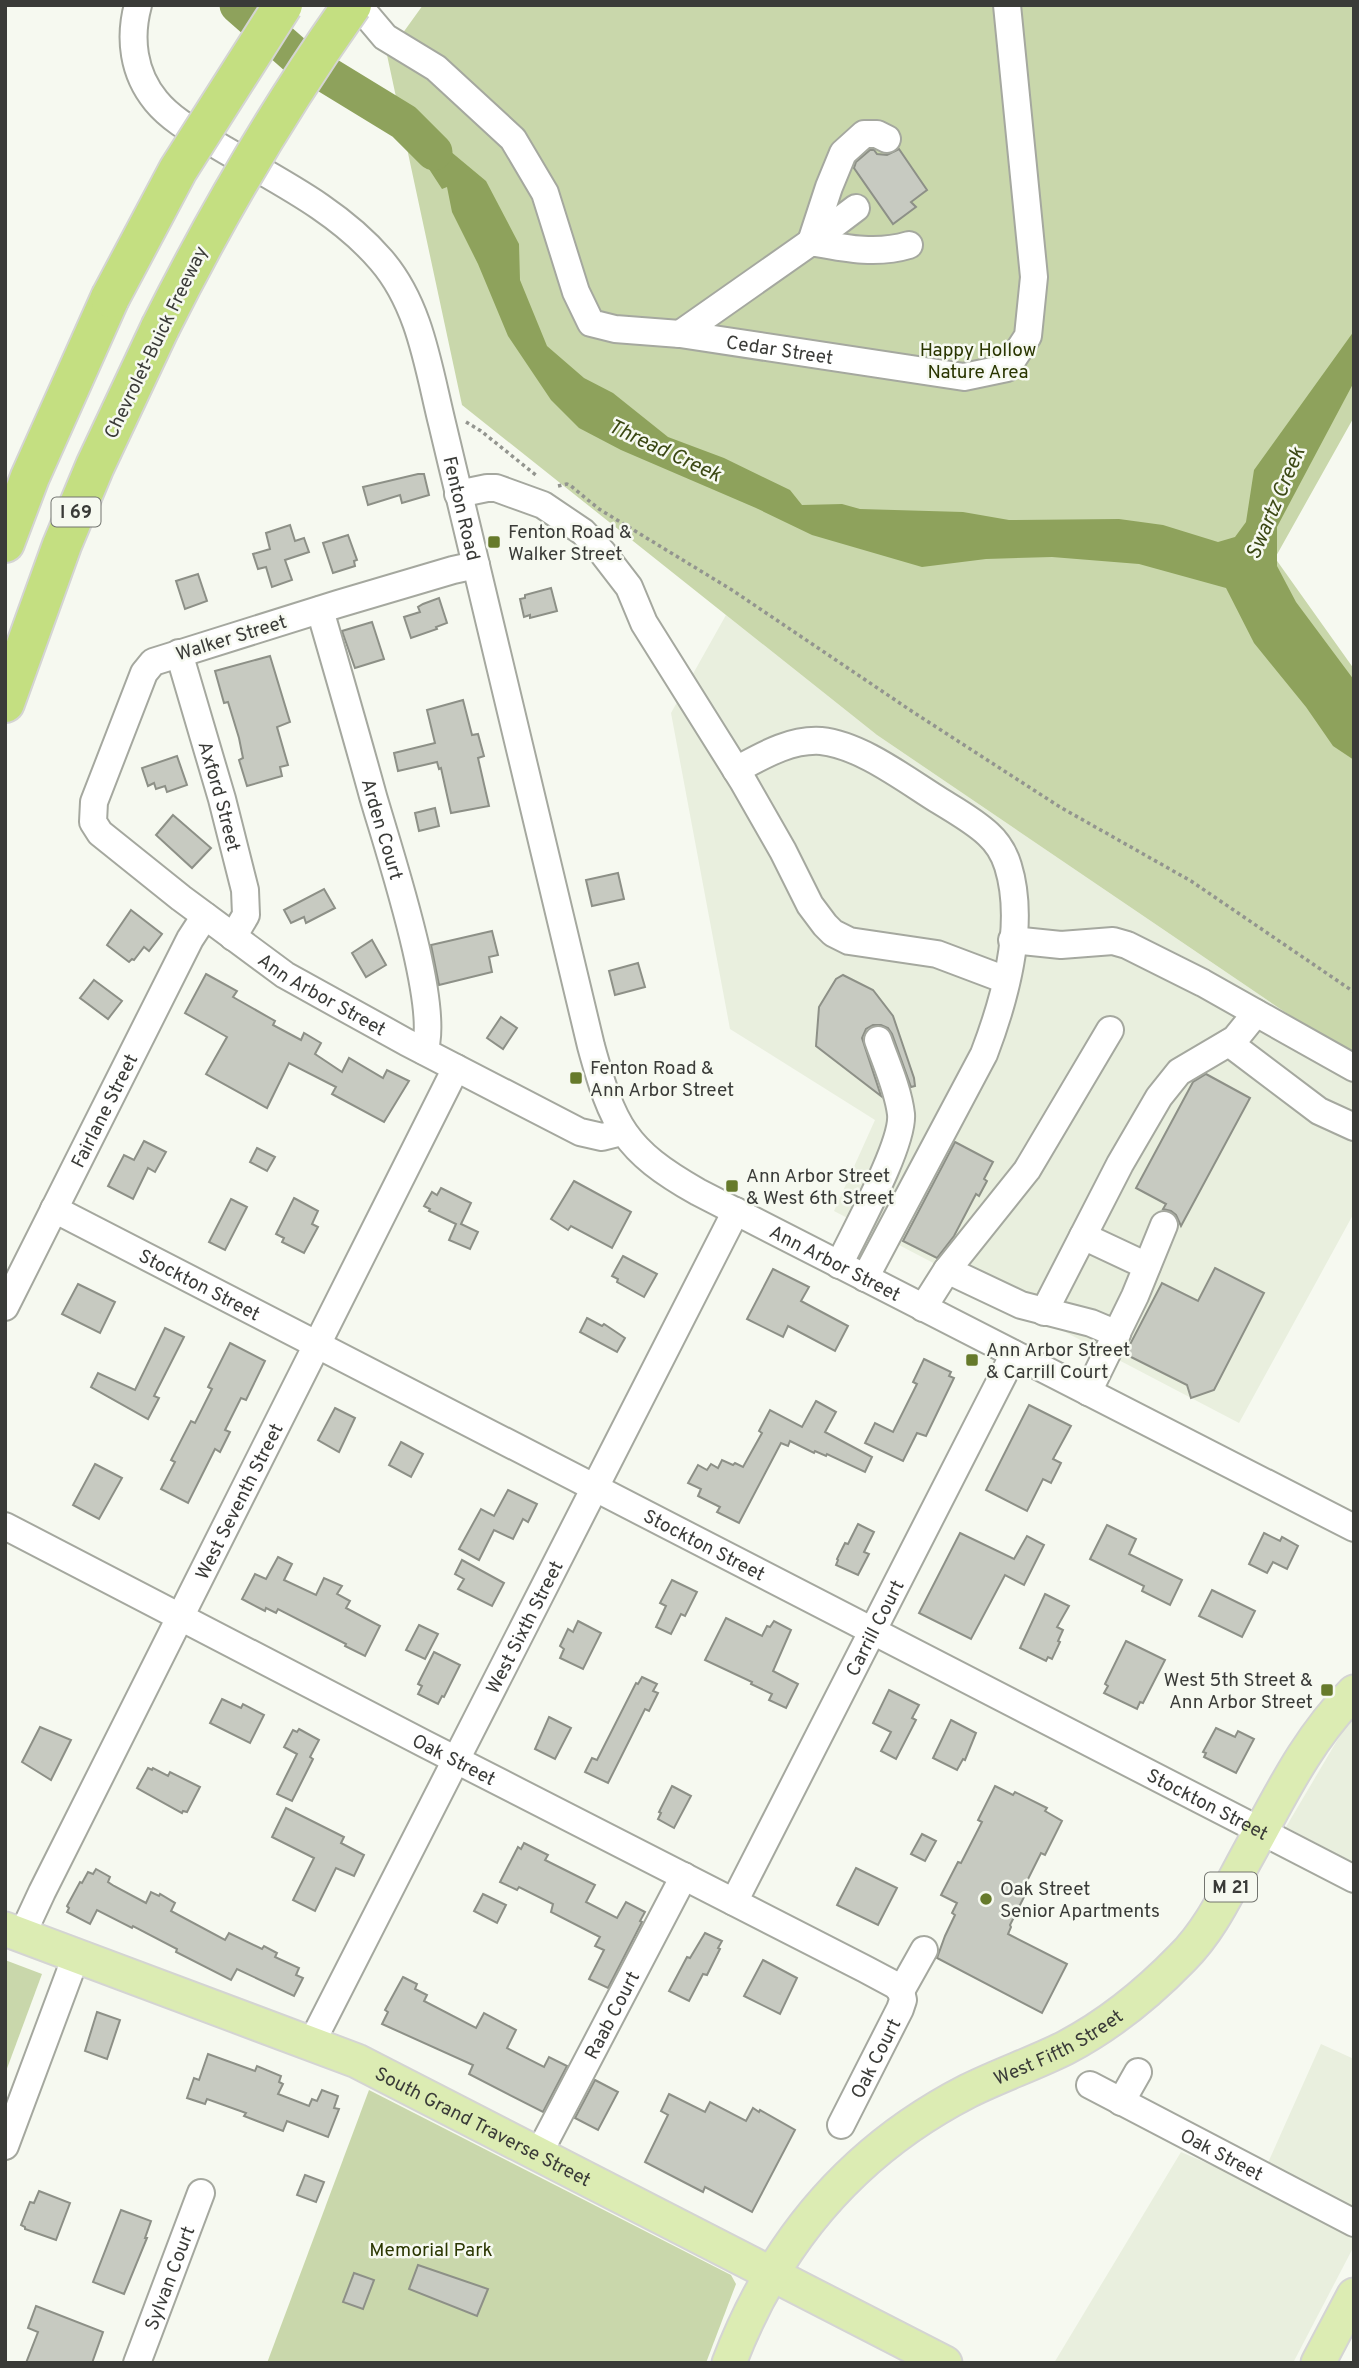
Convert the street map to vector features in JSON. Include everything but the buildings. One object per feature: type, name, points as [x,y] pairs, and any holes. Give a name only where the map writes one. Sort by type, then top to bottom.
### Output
[{"type":"highway","name":"I 69","points":[[5,543],[30,477],[110,298],[178,170],[283,5]]},
{"type":"highway","name":"Chevrolet-Buick Freeway","points":[[5,703],[62,545],[121,408],[160,328],[204,242],[242,176],[352,5]]},
{"type":"main road","name":"West Fifth Street","points":[[729,2363],[771,2273],[794,2237],[863,2163],[929,2113],[968,2091],[1081,2039],[1107,2023],[1180,1961],[1202,1935],[1231,1888],[1305,1751],[1354,1692]]},
{"type":"main road","name":"South Grand Traverse Street","points":[[14,1932],[312,2042],[373,2068],[945,2363]]},
{"type":"main road","points":[[1318,2363],[1354,2295]]},
{"type":"street","name":"Fenton Road","points":[[138,5],[134,27],[135,57],[143,80],[157,103],[178,122],[332,214],[362,240],[393,274],[412,311],[442,423],[591,1045],[607,1100],[622,1132]]},
{"type":"street","name":"Cedar Street","points":[[358,5],[385,37],[436,68],[513,139],[545,193],[576,292],[591,323],[615,330],[680,334],[964,377],[1007,368],[1028,336],[1034,277],[1007,5]]},
{"type":"street","points":[[811,242],[843,153],[864,134],[877,134],[887,139]]},
{"type":"street","points":[[680,334],[856,208]]},
{"type":"street","points":[[811,242],[859,251],[891,251],[909,245]]},
{"type":"street","points":[[458,494],[496,488],[542,505],[593,542],[629,587],[644,623],[736,770],[783,851],[810,905],[833,933],[860,944],[937,954],[1006,980]]},
{"type":"street","name":"Walker Street","points":[[93,822],[94,802],[144,673],[153,662],[476,565]]},
{"type":"street","name":"Arden Court","points":[[320,610],[412,934],[426,1012],[428,1038],[424,1051]]},
{"type":"street","name":"Axford Street","points":[[179,653],[222,799],[245,890],[246,915],[233,937]]},
{"type":"street","points":[[736,770],[779,749],[805,742],[819,741],[846,747],[883,765],[977,825],[997,843],[1008,866],[1013,899],[1012,940],[998,1014],[984,1054],[865,1278]]},
{"type":"street","name":"Ann Arbor Street","points":[[93,822],[109,841],[205,916],[299,984],[588,1135],[602,1137],[622,1132],[634,1147],[658,1168],[736,1211],[1354,1528]]},
{"type":"street","name":"Fairlane Street","points":[[5,1307],[190,939],[205,916]]},
{"type":"street","points":[[1012,940],[1060,946],[1113,940],[1127,945],[1354,1068]]},
{"type":"street","points":[[1044,1312],[1120,1164],[1172,1080],[1191,1064],[1230,1043],[1241,1034],[1256,1013]]},
{"type":"street","points":[[923,1308],[947,1270],[1016,1187],[1110,1030]]},
{"type":"street","points":[[839,1265],[890,1157],[900,1127],[899,1104],[878,1040]]},
{"type":"street","points":[[1230,1043],[1320,1111],[1354,1127]]},
{"type":"street","name":"West Seventh Street","points":[[14,1932],[180,1616],[456,1068]]},
{"type":"street","name":"Stockton Street","points":[[54,1209],[1354,1879]]},
{"type":"street","name":"West Sixth Street","points":[[312,2042],[736,1211]]},
{"type":"street","points":[[1088,1392],[1117,1334],[1164,1224]]},
{"type":"street","points":[[1083,1236],[1147,1266]]},
{"type":"street","points":[[947,1270],[1021,1305],[1091,1323],[1117,1334]]},
{"type":"street","points":[[972,1333],[994,1293]]},
{"type":"street","name":"Carrill Court","points":[[734,1902],[1014,1354]]},
{"type":"street","name":"Oak Street","points":[[5,1526],[880,1976],[901,1991]]},
{"type":"street","name":"Raab Court","points":[[539,2153],[684,1876]]},
{"type":"street","name":"Oak Court","points":[[841,2125],[900,2009],[903,2000],[901,1991],[924,1950]]},
{"type":"street","points":[[5,2146],[76,1956]]},
{"type":"street","points":[[1121,2102],[1138,2072]]},
{"type":"street","name":"Oak Street","points":[[1090,2085],[1354,2223]]},
{"type":"street","name":"Sylvan Court","points":[[137,2363],[201,2193]]},
{"type":"path","points":[[442,423],[471,424],[540,478]]},
{"type":"path","points":[[553,488],[567,484],[572,486],[599,509],[732,590],[1060,807],[1191,881],[1354,992]]},
{"type":"shaded area","points":[[726,615],[877,735],[1354,1059],[1354,1213],[1239,1423],[834,1211],[875,1120],[730,1029],[671,713]]},
{"type":"shaded area","points":[[1354,1717],[1354,1863],[1286,1827],[1348,1722]]},
{"type":"shaded area","points":[[1321,2044],[1354,2059],[1354,2246],[1293,2363],[1054,2363],[1181,2152],[1258,2185]]},
{"type":"green space","name":"Happy Hollow Nature Area","points":[[423,5],[1354,5],[1354,417],[1275,558],[1354,669],[1354,1059],[877,735],[462,405],[387,55]]},
{"type":"green space","points":[[5,1960],[42,1974],[5,2074]]},
{"type":"green space","name":"Memorial Park","points":[[369,2090],[731,2275],[736,2284],[706,2363],[267,2363]]},
{"type":"water","name":"Swartz Creek","points":[[396,106],[486,181],[519,244],[520,280],[547,346],[584,378],[613,393],[668,437],[724,458],[790,490],[802,505],[842,504],[860,509],[963,512],[1009,520],[1119,519],[1163,525],[1218,542],[1235,537],[1246,522],[1254,470],[1354,331],[1354,382],[1277,527],[1277,566],[1296,602],[1354,680],[1354,760],[1333,746],[1306,707],[1254,643],[1226,588],[1139,564],[1052,557],[986,559],[922,567],[812,535],[621,450],[579,428],[551,400],[508,336],[478,264],[452,212],[447,187],[442,189],[416,149],[405,143]]},
{"type":"waterway","name":"Thread Creek","points":[[238,5],[296,56],[404,122],[434,152]]},
{"type":"place","name":"Fenton Road & Walker Street","points":[[494,542]]},
{"type":"place","name":"Fenton Road & Ann Arbor Street","points":[[576,1078]]},
{"type":"place","name":"Ann Arbor Street & West 6th Street","points":[[732,1186]]},
{"type":"place","name":"Ann Arbor Street & Carrill Court","points":[[972,1360]]},
{"type":"place","name":"West 5th Street & Ann Arbor Street","points":[[1327,1690]]},
{"type":"place","name":"Oak Street Senior Apartments","points":[[986,1899]]}]
